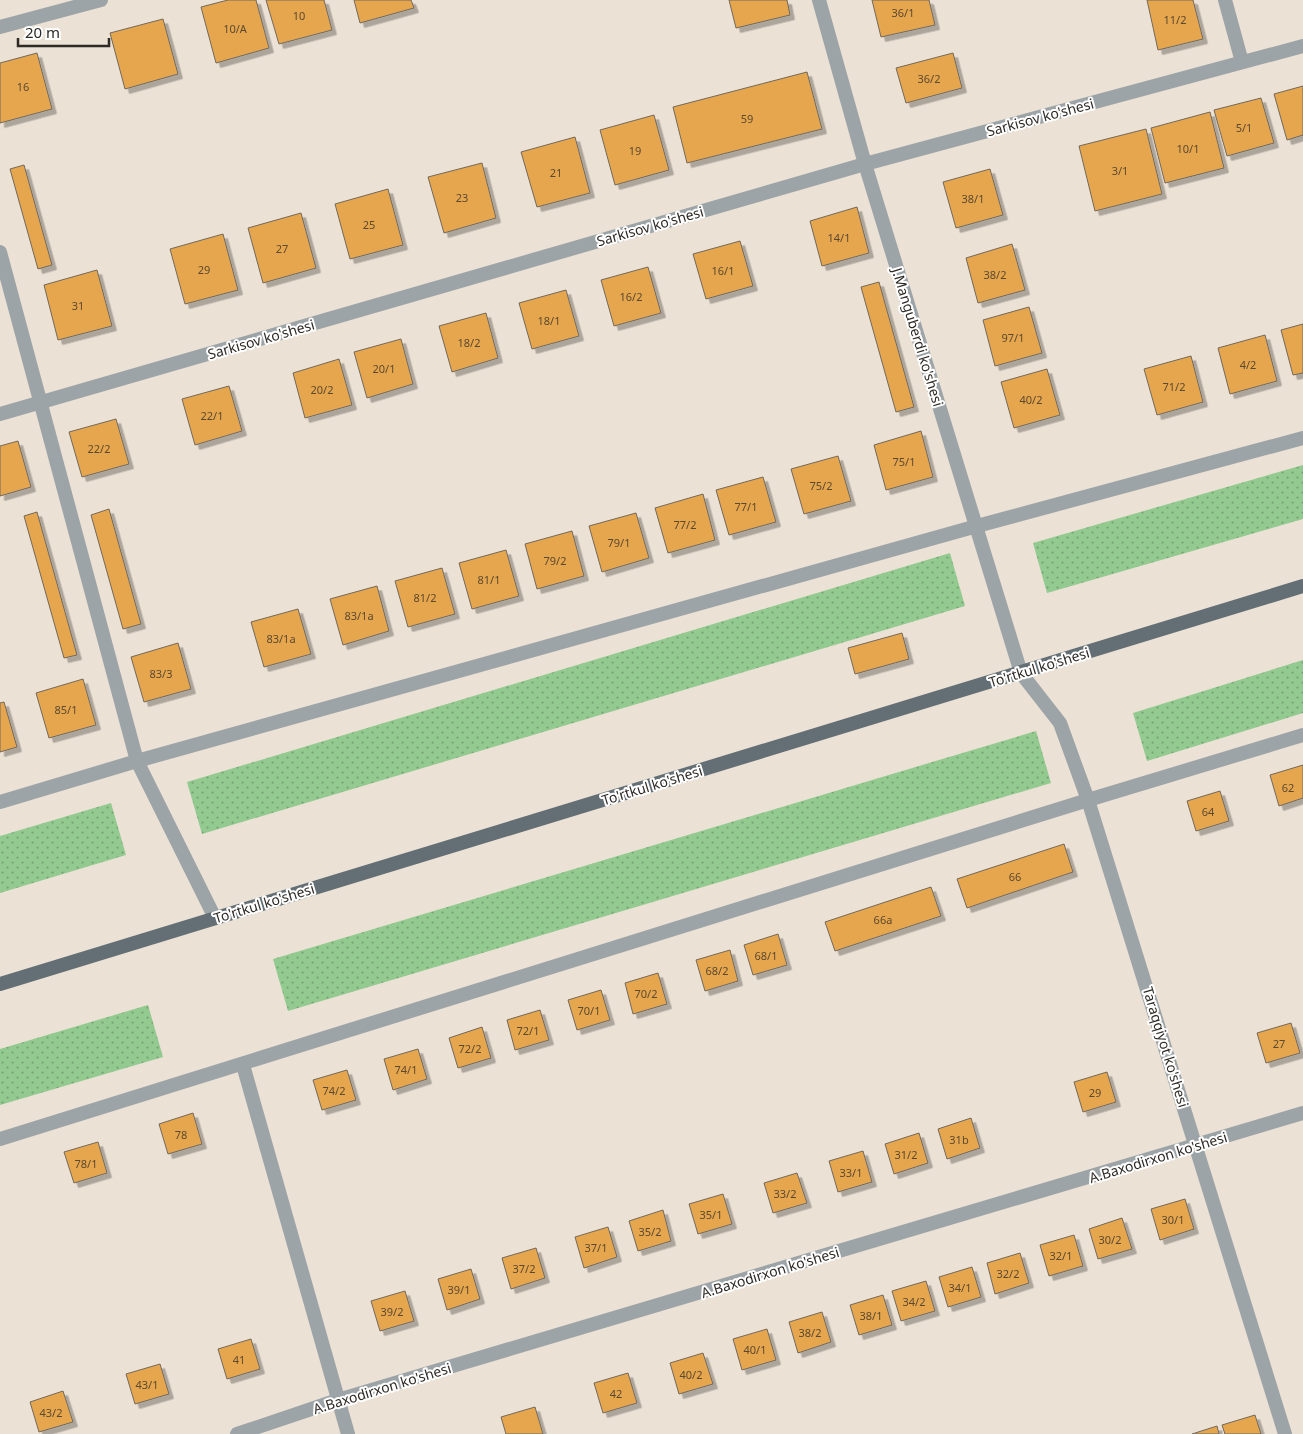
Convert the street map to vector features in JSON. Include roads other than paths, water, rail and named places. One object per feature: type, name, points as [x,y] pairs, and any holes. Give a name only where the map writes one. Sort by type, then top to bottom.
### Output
[{"type":"main road","name":"To'rtkul ko'shesi","points":[[0,984],[1303,586]]},
{"type":"street","points":[[0,27],[101,0]]},
{"type":"street","name":"J.Manguberdi ko'shesi","points":[[819,0],[865,164],[1021,672]]},
{"type":"street","points":[[1225,0],[1242,62]]},
{"type":"street","name":"Sarkisov ko'shesi","points":[[0,414],[865,164],[1303,46]]},
{"type":"street","points":[[0,252],[137,761],[214,918]]},
{"type":"street","points":[[0,802],[137,761],[977,526],[1303,438]]},
{"type":"street","name":"Taraqqiyot ko'shesi","points":[[1021,672],[1060,722],[1088,800],[1285,1434]]},
{"type":"street","points":[[0,1139],[1088,800],[1303,735]]},
{"type":"street","points":[[242,1065],[348,1434]]},
{"type":"street","name":"A.Baxodirxon ko'shesi","points":[[237,1434],[338,1400],[1303,1113]]}]
